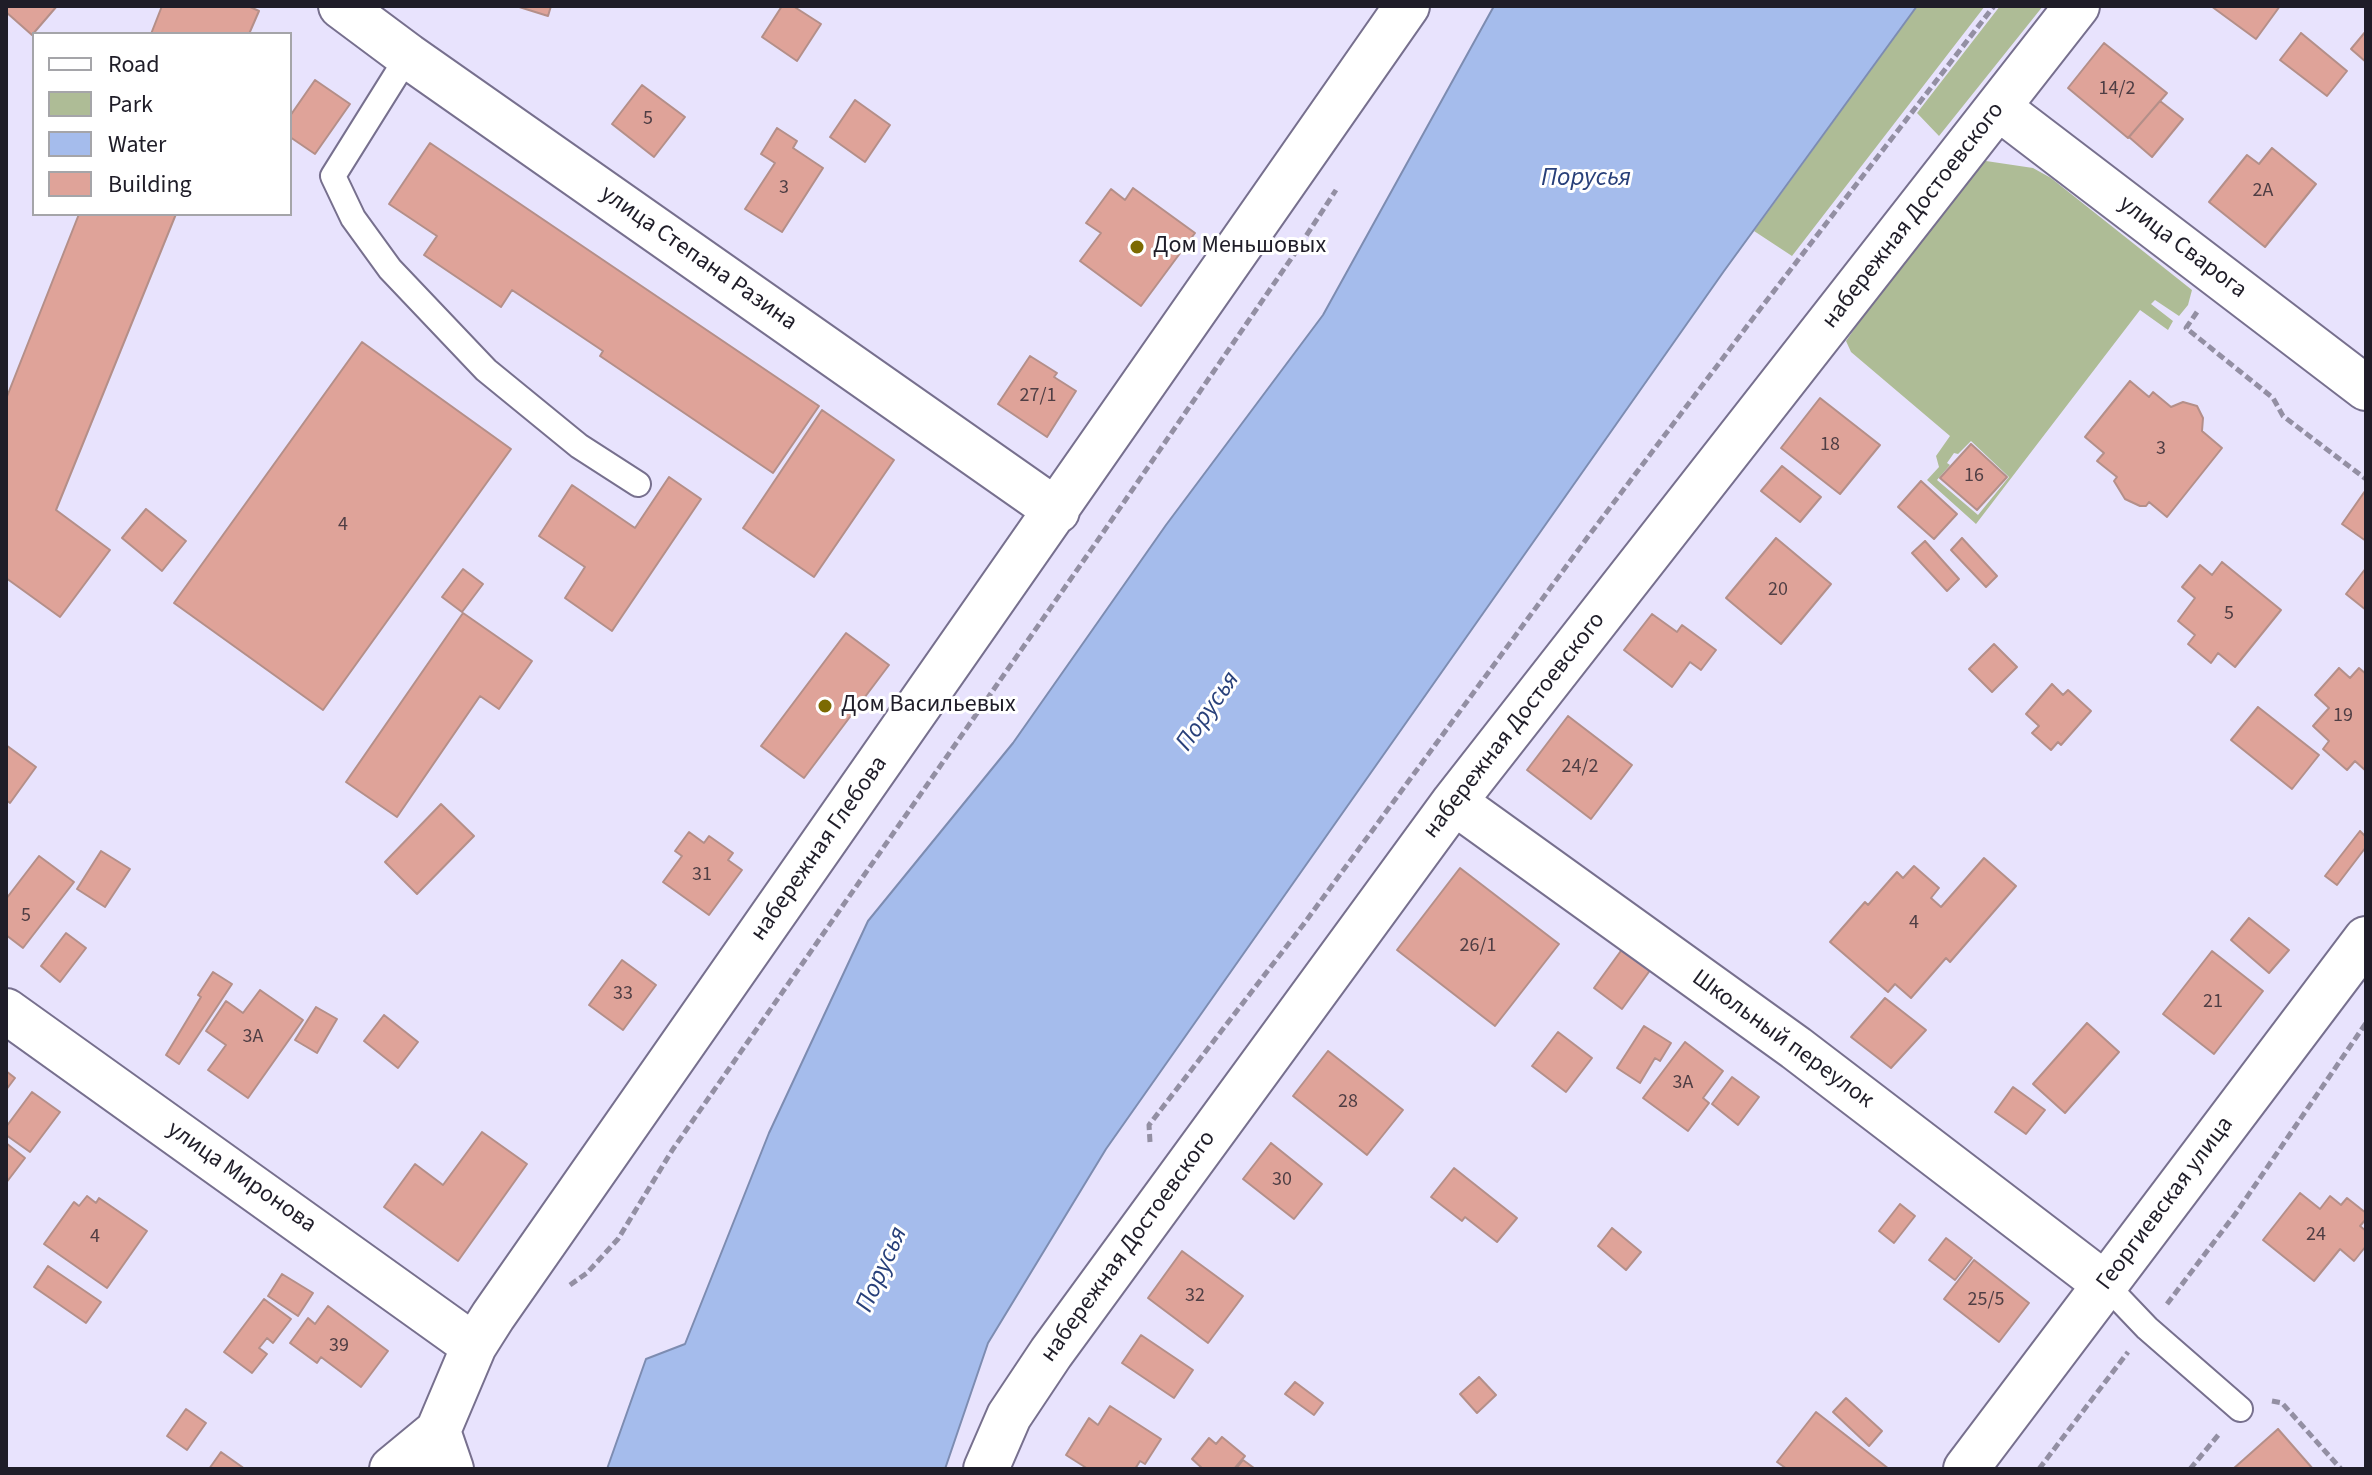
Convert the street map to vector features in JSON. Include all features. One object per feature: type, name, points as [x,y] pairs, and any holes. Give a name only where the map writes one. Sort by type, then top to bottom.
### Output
[{"type":"street","name":"улица Степана Разина","points":[[341,6],[1057,511]]},
{"type":"street","name":"набережная Глебова","points":[[444,1450],[474,1346],[493,1316],[1407,6]]},
{"type":"street","name":"набережная Достоевского","points":[[986,1469],[1009,1416],[1051,1353],[1454,802],[2077,6]]},
{"type":"street","name":"улица Сварога","points":[[1999,108],[2366,388]]},
{"type":"street","name":"Школьный переулок","points":[[1454,802],[1796,1048],[2106,1285]]},
{"type":"street","name":"Георгиевская улица","points":[[1966,1469],[2366,939]]},
{"type":"street","name":"улица Миронова","points":[[6,1011],[474,1346]]},
{"type":"street","points":[[392,1469],[444,1450]]},
{"type":"lane","points":[[408,56],[333,176],[353,218],[390,269],[486,370],[579,446],[638,484]]},
{"type":"lane","points":[[2106,1285],[2147,1328],[2240,1409]]},
{"type":"path","points":[[1150,1151],[1149,1125],[1294,937],[1735,341],[1994,6]]},
{"type":"path","points":[[563,1289],[587,1273],[618,1239],[682,1136],[1100,537],[1287,266],[1337,188]]},
{"type":"path","points":[[2221,278],[2186,328],[2273,398],[2283,416],[2366,479]]},
{"type":"path","points":[[2039,1469],[2236,1213],[2366,1023]]},
{"type":"green space","points":[[1917,6],[1985,6],[1792,256],[1754,231]]},
{"type":"green space","points":[[2000,6],[2043,6],[1939,136],[1917,113]]},
{"type":"green space","points":[[1986,161],[2033,168],[2051,178],[2192,290],[2188,305],[2179,316],[2155,300],[2151,304],[2173,321],[2168,330],[2140,310],[1976,524],[1927,480],[1939,467],[1936,456],[1950,436],[1851,352],[1846,341],[1939,207],[1973,170]],"holes":[[[1971,441],[2009,477],[1978,515],[1937,480],[1950,465],[1947,463],[1954,453],[1958,454]]]},
{"type":"water","name":"Порусья","points":[[1494,6],[1917,6],[1724,271],[1106,1149],[988,1343],[945,1469],[607,1469],[646,1359],[685,1344],[769,1133],[868,921],[1013,743],[1166,525],[1323,315]]},
{"type":"building","points":[[6,6],[57,6],[32,35],[6,12]]},
{"type":"building","points":[[162,6],[248,6],[259,11],[250,32],[152,32]]},
{"type":"building","points":[[516,6],[551,6],[548,16]]},
{"type":"building","points":[[782,6],[793,6],[821,24],[797,61],[762,37]]},
{"type":"building","points":[[2211,6],[2280,6],[2256,39]]},
{"type":"building","points":[[2366,31],[2366,62],[2351,49]]},
{"type":"building","points":[[2301,33],[2347,71],[2327,96],[2280,60]]},
{"type":"building","points":[[2104,43],[2167,93],[2128,138],[2068,88]]},
{"type":"building","points":[[315,80],[350,104],[315,154],[292,138],[292,113]]},
{"type":"building","points":[[642,85],[685,117],[654,157],[612,124]]},
{"type":"building","points":[[855,100],[890,125],[865,162],[830,137]]},
{"type":"building","points":[[2160,101],[2183,119],[2152,157],[2129,137]]},
{"type":"building","points":[[777,128],[797,141],[793,148],[823,168],[782,232],[745,209],[775,163],[761,154]]},
{"type":"building","points":[[430,143],[819,406],[773,473],[600,356],[603,351],[512,290],[501,307],[424,255],[437,236],[389,204]]},
{"type":"building","points":[[2272,148],[2316,184],[2265,247],[2209,202],[2247,155],[2259,164]]},
{"type":"building","name":"Дом Меньшовых","points":[[1133,188],[1195,233],[1141,306],[1080,261],[1101,233],[1086,223],[1111,189],[1125,200]]},
{"type":"building","points":[[78,216],[175,216],[56,510],[110,550],[60,617],[6,578],[6,399]]},
{"type":"building","points":[[362,342],[511,449],[323,710],[174,603]]},
{"type":"building","points":[[1030,356],[1057,373],[1054,377],[1076,391],[1047,437],[998,404]]},
{"type":"building","points":[[2130,381],[2149,397],[2153,392],[2171,407],[2183,402],[2197,406],[2203,418],[2202,431],[2222,448],[2167,517],[2149,502],[2146,506],[2140,506],[2125,499],[2114,481],[2117,477],[2097,461],[2104,453],[2085,437]]},
{"type":"building","points":[[1820,398],[1880,445],[1840,494],[1781,448]]},
{"type":"building","points":[[822,410],[894,460],[814,577],[743,528]]},
{"type":"building","points":[[1971,444],[2007,477],[1977,510],[1940,478]]},
{"type":"building","points":[[1782,466],[1821,497],[1800,522],[1761,491]]},
{"type":"building","points":[[669,477],[701,499],[612,631],[565,598],[585,567],[539,536],[572,485],[635,528]]},
{"type":"building","points":[[1921,481],[1957,514],[1934,539],[1898,507]]},
{"type":"building","points":[[2366,491],[2366,541],[2342,524]]},
{"type":"building","points":[[146,509],[186,541],[162,571],[122,538]]},
{"type":"building","points":[[1776,538],[1831,584],[1781,644],[1726,598]]},
{"type":"building","points":[[1962,538],[1997,576],[1986,587],[1951,550]]},
{"type":"building","points":[[1925,541],[1959,579],[1947,591],[1912,553]]},
{"type":"building","points":[[2222,562],[2281,610],[2235,667],[2218,653],[2211,663],[2188,644],[2195,635],[2178,621],[2195,598],[2182,587],[2200,565],[2212,575]]},
{"type":"building","points":[[2366,568],[2366,610],[2346,594]]},
{"type":"building","points":[[463,569],[483,584],[462,612],[442,597]]},
{"type":"building","points":[[463,613],[532,661],[499,709],[480,696],[397,817],[346,782]]},
{"type":"building","points":[[1652,614],[1677,632],[1682,625],[1716,650],[1701,670],[1690,662],[1672,687],[1624,650]]},
{"type":"building","name":"Дом Васильевых","points":[[846,633],[889,665],[804,778],[761,746]]},
{"type":"building","points":[[1994,644],[2017,667],[1992,692],[1969,669]]},
{"type":"building","points":[[2339,668],[2350,678],[2359,668],[2366,674],[2366,771],[2355,761],[2347,770],[2323,749],[2329,741],[2313,726],[2329,708],[2315,695]]},
{"type":"building","points":[[2052,684],[2063,695],[2068,690],[2091,711],[2061,745],[2058,742],[2051,750],[2032,733],[2039,726],[2026,714]]},
{"type":"building","points":[[2258,707],[2319,755],[2292,789],[2231,740]]},
{"type":"building","points":[[1568,716],[1632,765],[1591,819],[1527,770]]},
{"type":"building","points":[[6,745],[36,767],[10,803],[6,800]]},
{"type":"building","points":[[441,804],[474,836],[417,894],[385,862]]},
{"type":"building","points":[[2360,831],[2366,837],[2366,847],[2337,885],[2325,876]]},
{"type":"building","points":[[689,832],[704,843],[709,836],[733,853],[728,860],[742,870],[709,915],[663,882],[682,856],[675,851]]},
{"type":"building","points":[[101,851],[130,869],[105,907],[77,889]]},
{"type":"building","points":[[39,856],[74,882],[23,948],[6,935],[6,899]]},
{"type":"building","points":[[1984,858],[2016,886],[1950,962],[1946,958],[1911,998],[1895,984],[1888,992],[1830,942],[1897,872],[1903,878],[1914,866],[1939,888],[1931,898],[1941,907]]},
{"type":"building","points":[[1460,868],[1559,944],[1495,1026],[1397,950]]},
{"type":"building","points":[[2249,918],[2289,950],[2269,973],[2231,940]]},
{"type":"building","points":[[66,933],[86,948],[60,982],[41,966]]},
{"type":"building","points":[[1623,948],[1651,969],[1622,1009],[1594,988]]},
{"type":"building","points":[[2212,951],[2263,991],[2214,1054],[2163,1014]]},
{"type":"building","points":[[622,960],[656,985],[623,1030],[589,1005]]},
{"type":"building","points":[[213,972],[232,984],[179,1064],[166,1055]]},
{"type":"building","points":[[260,990],[303,1020],[248,1098],[208,1070],[226,1045],[206,1031],[226,1001],[243,1013]]},
{"type":"building","points":[[1885,998],[1926,1030],[1891,1068],[1851,1037]]},
{"type":"building","points":[[316,1007],[337,1019],[317,1053],[295,1040]]},
{"type":"building","points":[[384,1015],[418,1042],[398,1068],[364,1041]]},
{"type":"building","points":[[2087,1023],[2119,1052],[2065,1113],[2033,1084]]},
{"type":"building","points":[[1644,1026],[1671,1043],[1660,1061],[1655,1058],[1640,1083],[1617,1068]]},
{"type":"building","points":[[1558,1032],[1592,1058],[1566,1092],[1532,1066]]},
{"type":"building","points":[[1685,1042],[1723,1071],[1703,1098],[1709,1103],[1688,1131],[1643,1098]]},
{"type":"building","points":[[1328,1051],[1403,1110],[1367,1155],[1293,1096]]},
{"type":"building","points":[[6,1071],[15,1078],[6,1090]]},
{"type":"building","points":[[1732,1077],[1759,1097],[1738,1125],[1712,1104]]},
{"type":"building","points":[[2013,1087],[2045,1110],[2026,1134],[1995,1112]]},
{"type":"building","points":[[32,1092],[60,1112],[30,1152],[6,1135],[6,1127]]},
{"type":"building","points":[[482,1132],[527,1164],[458,1261],[384,1207],[415,1164],[443,1185]]},
{"type":"building","points":[[6,1143],[25,1158],[6,1183]]},
{"type":"building","points":[[1271,1143],[1322,1184],[1294,1219],[1243,1179]]},
{"type":"building","points":[[1454,1168],[1517,1218],[1497,1242],[1465,1217],[1462,1221],[1431,1197]]},
{"type":"building","points":[[2300,1193],[2320,1209],[2330,1196],[2341,1205],[2347,1198],[2366,1213],[2366,1219],[2360,1226],[2366,1231],[2366,1246],[2354,1261],[2340,1249],[2314,1281],[2263,1240]]},
{"type":"building","points":[[87,1196],[96,1203],[99,1198],[147,1231],[107,1288],[44,1244],[74,1202],[79,1206]]},
{"type":"building","points":[[1900,1204],[1915,1216],[1894,1243],[1879,1231]]},
{"type":"building","points":[[1612,1228],[1641,1252],[1626,1270],[1598,1246]]},
{"type":"building","points":[[1946,1238],[1972,1258],[1955,1280],[1929,1260]]},
{"type":"building","points":[[1182,1251],[1243,1296],[1208,1343],[1148,1298]]},
{"type":"building","points":[[1974,1260],[2029,1303],[1999,1342],[1944,1299]]},
{"type":"building","points":[[48,1266],[101,1302],[86,1323],[34,1287]]},
{"type":"building","points":[[282,1274],[313,1293],[298,1316],[268,1296]]},
{"type":"building","points":[[264,1299],[291,1319],[273,1343],[267,1338],[259,1348],[267,1354],[252,1373],[224,1352]]},
{"type":"building","points":[[328,1306],[388,1351],[361,1387],[321,1357],[317,1363],[290,1343],[308,1318],[315,1324]]},
{"type":"building","points":[[1141,1335],[1193,1370],[1174,1398],[1122,1363]]},
{"type":"building","points":[[1479,1377],[1496,1395],[1477,1413],[1460,1394]]},
{"type":"building","points":[[1295,1382],[1323,1403],[1314,1415],[1285,1394]]},
{"type":"building","points":[[1846,1398],[1882,1431],[1869,1446],[1833,1412]]},
{"type":"building","points":[[1110,1406],[1161,1439],[1145,1464],[1140,1461],[1135,1469],[1088,1469],[1066,1455],[1089,1418],[1098,1425]]},
{"type":"building","points":[[186,1409],[206,1423],[187,1450],[167,1436]]},
{"type":"building","points":[[1816,1412],[1889,1469],[1787,1469],[1777,1462]]},
{"type":"building","points":[[2278,1429],[2313,1469],[2233,1469]]},
{"type":"building","points":[[1222,1437],[1245,1456],[1234,1469],[1203,1469],[1192,1459],[1209,1438],[1216,1444]]},
{"type":"building","points":[[221,1452],[245,1469],[209,1469]]},
{"type":"building","points":[[1243,1460],[1254,1468],[1236,1469]]},
{"type":"place","name":"Дом Меньшовых","points":[[1137,247]]},
{"type":"place","name":"Дом Васильевых","points":[[825,706]]}]
